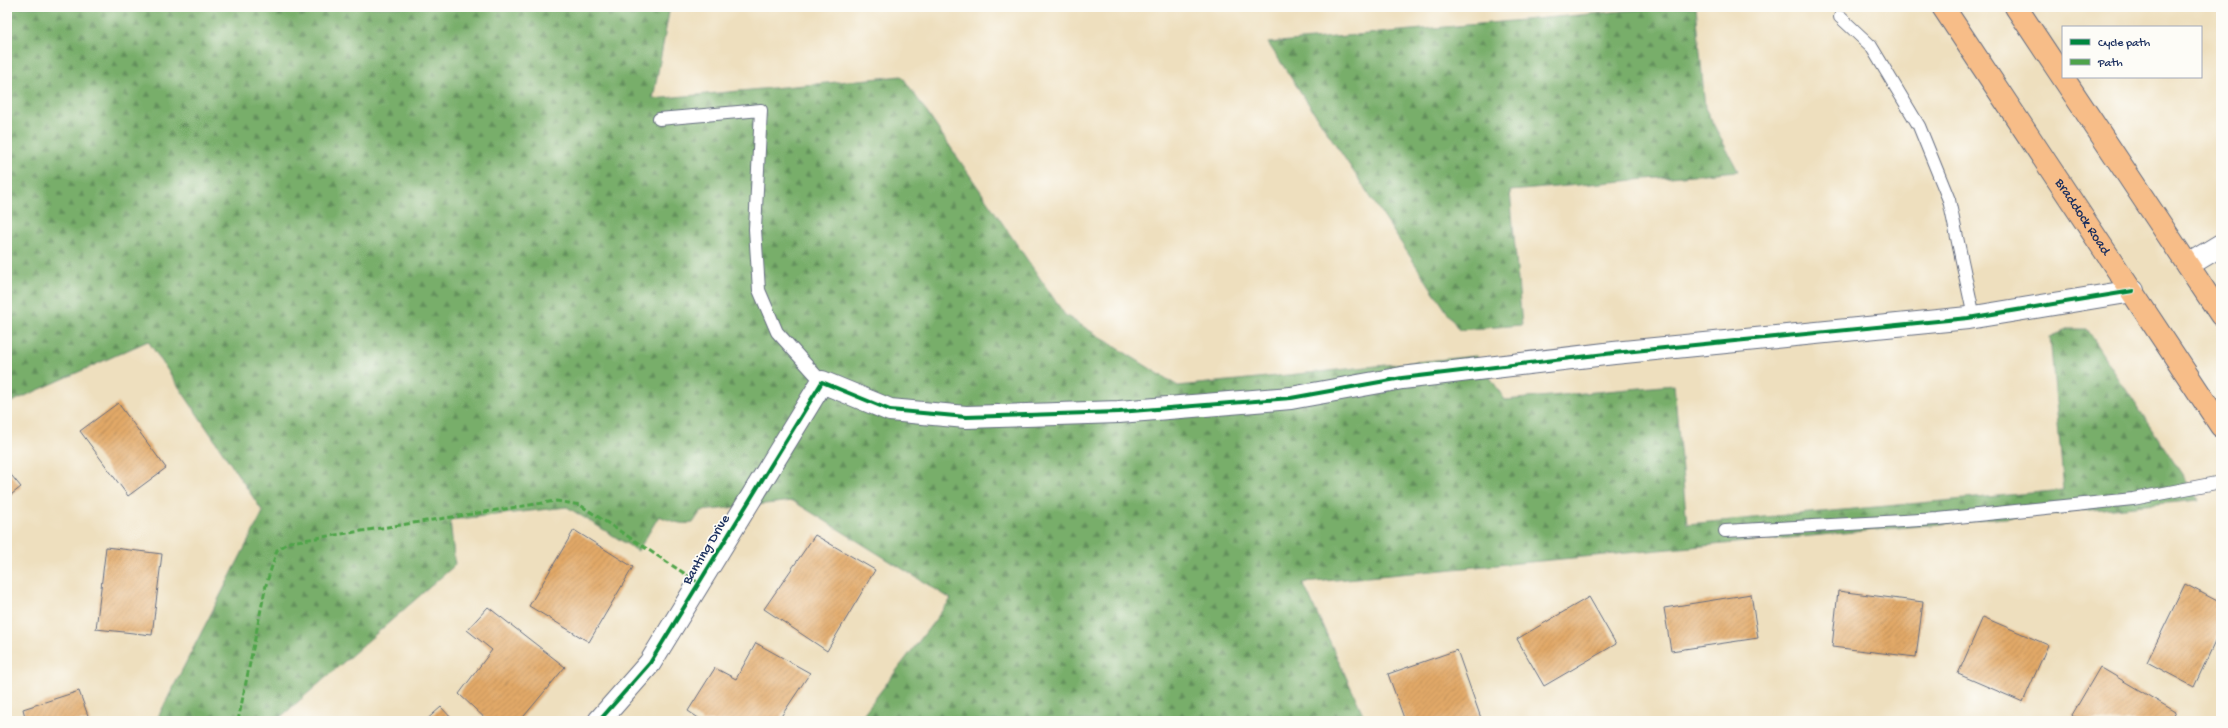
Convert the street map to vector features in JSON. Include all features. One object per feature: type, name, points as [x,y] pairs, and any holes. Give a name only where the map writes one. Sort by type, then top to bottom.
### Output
[{"type":"main road","name":"Braddock Road","points":[[1943,7],[2133,291],[2179,365],[2221,426]]},
{"type":"main road","points":[[2016,7],[2062,76]]},
{"type":"main road","points":[[2063,78],[2221,315]]},
{"type":"street","points":[[2188,265],[2221,245]]},
{"type":"street","points":[[822,382],[890,410],[966,417],[1119,412],[1291,398],[1402,378],[1614,353],[1974,317],[2133,291]]},
{"type":"street","name":"Banting Drive","points":[[599,721],[650,663],[822,382]]},
{"type":"lane","points":[[1840,17],[1871,46],[1919,126],[1949,200],[1974,317]]},
{"type":"lane","points":[[659,119],[761,110],[755,228],[759,290],[777,332],[822,382]]},
{"type":"lane","points":[[1725,531],[1938,519],[2134,499],[2221,482]]},
{"type":"green space","points":[[7,7],[670,7],[653,99],[902,76],[1065,315],[1178,386],[1476,356],[1505,400],[1674,385],[1687,524],[2064,490],[2050,337],[2069,329],[2086,329],[2199,500],[1303,583],[1363,714],[1364,721],[858,721],[951,599],[793,501],[701,511],[693,523],[680,523],[659,516],[638,551],[567,507],[450,520],[455,565],[276,721],[156,721],[263,512],[148,341],[7,404]]},
{"type":"green space","points":[[1667,7],[1696,7],[1705,108],[1738,171],[1510,191],[1522,325],[1459,330],[1268,43]]},
{"type":"building","points":[[118,403],[166,468],[128,496],[80,431]]},
{"type":"building","points":[[7,470],[21,487],[7,498]]},
{"type":"building","points":[[574,530],[633,567],[589,642],[529,606]]},
{"type":"building","points":[[815,535],[875,570],[827,651],[764,609]]},
{"type":"building","points":[[106,547],[162,554],[152,635],[96,629]]},
{"type":"building","points":[[2185,584],[2221,603],[2221,629],[2194,687],[2147,662]]},
{"type":"building","points":[[1838,591],[1923,602],[1916,657],[1832,647]]},
{"type":"building","points":[[1751,594],[1758,638],[1671,651],[1664,608]]},
{"type":"building","points":[[1589,597],[1616,644],[1544,686],[1517,639]]},
{"type":"building","points":[[488,607],[565,667],[520,721],[488,721],[459,694],[492,650],[467,630]]},
{"type":"building","points":[[1983,617],[2048,645],[2023,702],[1958,674]]},
{"type":"building","points":[[756,643],[810,673],[778,721],[703,721],[688,711],[715,668],[736,679]]},
{"type":"building","points":[[1457,650],[1482,721],[1405,721],[1388,674]]},
{"type":"building","points":[[2100,667],[2176,712],[2171,721],[2082,721],[2072,715]]},
{"type":"building","points":[[79,691],[90,721],[26,721],[23,709]]},
{"type":"building","points":[[441,707],[454,721],[425,721]]},
{"type":"marked path","points":[[238,721],[266,585],[277,550],[290,542],[556,501],[580,505],[699,583]]},
{"type":"cycle path","points":[[599,721],[650,663],[822,382],[890,410],[966,417],[1119,412],[1291,398],[1402,378],[1614,353],[1968,318],[2133,291]]}]
